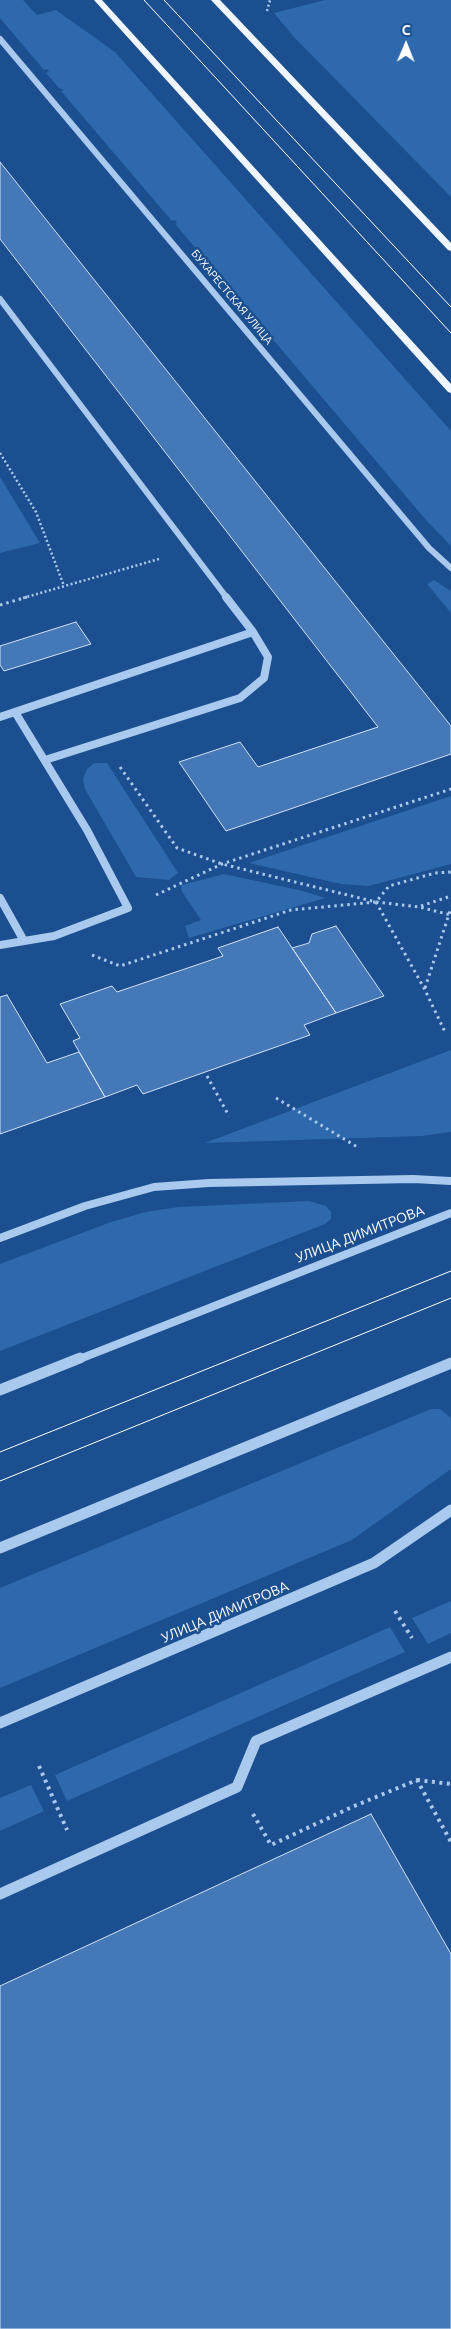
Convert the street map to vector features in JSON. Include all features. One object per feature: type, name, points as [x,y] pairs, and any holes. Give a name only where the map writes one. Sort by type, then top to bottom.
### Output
[{"type":"main road","points":[[98,0],[451,390]]},
{"type":"main road","points":[[215,0],[451,248]]},
{"type":"street","name":"БУХАРЕСТСКАЯ УЛИЦА","points":[[0,39],[429,548],[451,568]]},
{"type":"street","points":[[0,299],[253,632],[268,657],[264,678],[240,698],[45,760]]},
{"type":"street","points":[[0,717],[253,632]]},
{"type":"street","points":[[0,945],[54,936],[128,908],[87,830],[15,712]]},
{"type":"street","points":[[0,898],[24,941]]},
{"type":"street","points":[[0,1238],[85,1206],[154,1187],[209,1183],[403,1179],[451,1182]]},
{"type":"street","name":"УЛИЦА ДИМИТРОВА","points":[[0,1390],[451,1213]]},
{"type":"street","points":[[0,1548],[451,1363]]},
{"type":"street","name":"УЛИЦА ДИМИТРОВА","points":[[0,1723],[374,1563],[451,1510]]},
{"type":"lane","points":[[0,1894],[238,1787],[256,1741],[451,1657]]},
{"type":"path","points":[[0,453],[36,512],[64,586]]},
{"type":"path","points":[[0,605],[191,550]]},
{"type":"path","points":[[102,742],[177,848],[222,864],[376,902],[419,907],[449,914]]},
{"type":"path","points":[[128,908],[222,864],[451,789]]},
{"type":"path","points":[[86,953],[120,966],[291,910],[376,902],[390,886],[435,872],[451,872]]},
{"type":"path","points":[[419,907],[451,896]]},
{"type":"path","points":[[376,902],[424,988],[446,1034]]},
{"type":"path","points":[[424,988],[451,908]]},
{"type":"path","points":[[208,1076],[229,1116]]},
{"type":"path","points":[[276,1098],[361,1149]]},
{"type":"path","points":[[39,1766],[79,1859]]},
{"type":"path","points":[[238,1787],[271,1845],[352,1807],[417,1780],[451,1784]]},
{"type":"path","points":[[417,1780],[451,1842]]},
{"type":"shaded area","points":[[0,0],[23,0],[37,15],[56,10],[115,52],[451,431],[451,546],[426,520],[175,224],[177,223],[175,220],[172,221],[61,91],[64,90],[59,88],[46,73],[49,72],[47,69],[44,70],[0,18]]},
{"type":"shaded area","points":[[325,0],[451,0],[451,197],[293,36],[274,13]]},
{"type":"shaded area","points":[[0,477],[40,543],[0,553]]},
{"type":"shaded area","points":[[434,580],[451,591],[451,613],[427,584]]},
{"type":"shaded area","points":[[94,763],[107,763],[178,873],[169,880],[136,877],[85,789],[83,779],[87,769]]},
{"type":"shaded area","points":[[451,796],[451,864],[369,886],[341,884],[249,863]]},
{"type":"shaded area","points":[[224,874],[303,891],[325,898],[189,938],[185,926],[201,920],[181,890],[182,885]]},
{"type":"shaded area","points":[[451,1050],[451,1132],[422,1136],[205,1143]]},
{"type":"shaded area","points":[[309,1201],[326,1206],[331,1212],[331,1219],[325,1224],[0,1351],[0,1264],[111,1222],[146,1212],[178,1207]]},
{"type":"shaded area","points":[[431,1409],[440,1409],[451,1418],[451,1469],[352,1540],[0,1688],[0,1588]]},
{"type":"shaded area","points":[[451,1601],[451,1633],[428,1644],[412,1618]]},
{"type":"shaded area","points":[[390,1627],[405,1652],[67,1801],[55,1775]]},
{"type":"shaded area","points":[[31,1785],[44,1811],[0,1831],[0,1798]]},
{"type":"building","points":[[0,162],[451,726],[451,754],[226,831],[179,762],[240,742],[258,767],[378,727],[0,239]]},
{"type":"building","points":[[76,622],[91,644],[4,671],[0,665],[0,646]]},
{"type":"building","points":[[336,926],[384,996],[336,1013],[292,948],[309,943],[312,934]]},
{"type":"building","points":[[278,927],[336,1013],[304,1025],[310,1035],[143,1094],[137,1085],[105,1097],[73,1041],[80,1038],[60,1004],[112,986],[117,992],[223,956],[218,948]]},
{"type":"building","points":[[7,995],[47,1063],[79,1052],[105,1097],[0,1134],[0,997]]},
{"type":"building","points":[[371,1814],[451,1954],[451,2329],[0,2329],[0,1986]]},
{"type":"tram line","points":[[144,0],[451,333]]},
{"type":"tram line","points":[[164,0],[451,307]]},
{"type":"tram line","points":[[0,1452],[451,1271]]},
{"type":"tram line","points":[[0,1481],[451,1298]]}]
